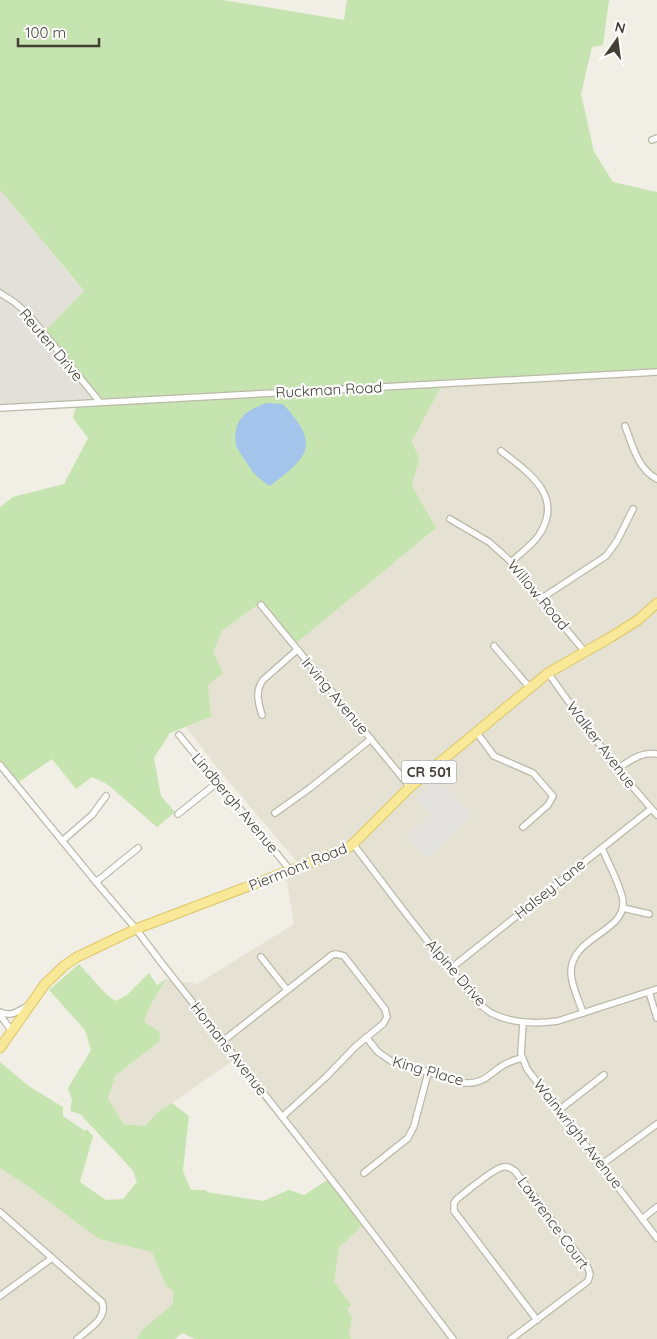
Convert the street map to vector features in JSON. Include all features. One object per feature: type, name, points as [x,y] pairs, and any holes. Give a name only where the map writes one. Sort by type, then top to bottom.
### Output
[{"type":"main road","name":"Piermont Road","points":[[0,1048],[45,984],[65,965],[77,957],[136,929],[333,855],[354,844],[410,787],[548,673],[655,609]]},
{"type":"street","name":"Reuten Drive","points":[[0,292],[28,314],[99,401]]},
{"type":"street","name":"Ruckman Road","points":[[0,408],[99,401],[657,372]]},
{"type":"street","points":[[625,426],[640,465],[657,479]]},
{"type":"street","points":[[501,451],[536,479],[546,502],[546,519],[539,534],[512,562]]},
{"type":"street","points":[[542,598],[606,556],[617,541],[633,509]]},
{"type":"street","name":"Willow Road","points":[[450,518],[489,542],[512,562],[585,652]]},
{"type":"street","name":"Irving Avenue","points":[[260,605],[410,787]]},
{"type":"street","points":[[494,646],[530,688]]},
{"type":"street","points":[[262,715],[258,702],[259,685],[297,650]]},
{"type":"street","name":"Walker Avenue","points":[[548,673],[617,769],[657,815]]},
{"type":"street","points":[[476,733],[494,756],[533,773],[553,796],[548,805],[523,827]]},
{"type":"street","name":"Lindbergh Avenue","points":[[179,735],[291,870]]},
{"type":"street","points":[[275,813],[310,788],[371,739]]},
{"type":"street","points":[[617,769],[644,753],[657,754]]},
{"type":"street","name":"Homans Avenue","points":[[0,765],[136,929],[453,1339]]},
{"type":"street","points":[[178,814],[218,782]]},
{"type":"street","points":[[62,841],[92,815],[106,796]]},
{"type":"street","name":"Halsey Lane","points":[[450,969],[651,809]]},
{"type":"street","name":"Alpine Drive","points":[[354,844],[450,969],[485,1008],[502,1017],[524,1022],[546,1023],[657,989]]},
{"type":"street","points":[[96,882],[138,848]]},
{"type":"street","points":[[583,1013],[572,979],[574,960],[583,946],[616,920],[623,908],[623,898],[602,848]]},
{"type":"street","points":[[623,908],[649,914]]},
{"type":"street","points":[[223,1040],[332,955],[344,956],[386,1013],[386,1017],[383,1024],[366,1037],[320,1083],[282,1116]]},
{"type":"street","points":[[261,957],[287,990]]},
{"type":"street","points":[[649,992],[657,1018]]},
{"type":"street","points":[[0,1013],[6,1015],[15,1013],[28,1006]]},
{"type":"street","points":[[0,1013],[11,1030]]},
{"type":"street","points":[[522,1058],[520,1048],[524,1022]]},
{"type":"street","name":"King Place","points":[[366,1037],[378,1052],[391,1061],[465,1083],[478,1082],[506,1064],[522,1058]]},
{"type":"street","name":"Wainwright Avenue","points":[[522,1058],[527,1069],[657,1238]]},
{"type":"street","points":[[364,1172],[408,1138],[414,1126],[428,1073]]},
{"type":"street","points":[[559,1110],[604,1075]]},
{"type":"street","points":[[601,1165],[657,1124]]},
{"type":"street","name":"Lawrence Court","points":[[511,1339],[537,1320],[588,1281],[590,1274],[588,1268],[515,1171],[511,1168],[503,1167],[496,1170],[457,1199],[454,1211],[537,1320]]},
{"type":"street","points":[[642,1219],[657,1208]]},
{"type":"street","points":[[0,1212],[99,1299],[104,1306],[100,1319],[77,1339]]},
{"type":"street","points":[[0,1296],[52,1258]]},
{"type":"shaded area","points":[[0,190],[84,292],[101,404],[0,411]]},
{"type":"shaded area","points":[[657,371],[657,1339],[347,1339],[334,1282],[339,1245],[329,1179],[231,1062],[172,1103],[145,1126],[124,1124],[108,1099],[115,1076],[159,1042],[144,1022],[148,1010],[166,979],[197,984],[294,924],[287,882],[278,868],[298,863],[219,770],[186,727],[211,717],[208,685],[212,652],[222,631],[262,602],[295,643],[412,486],[419,459],[412,441],[442,385]]},
{"type":"shaded area","points":[[437,777],[473,815],[427,859],[406,837],[430,814],[415,798]]},
{"type":"shaded area","points":[[0,1165],[99,1239],[152,1251],[166,1286],[185,1299],[137,1339],[0,1339]]},
{"type":"green space","points":[[0,0],[223,0],[344,20],[347,0],[609,0],[603,45],[592,47],[581,94],[594,152],[613,182],[657,192],[657,371],[442,385],[412,441],[419,459],[412,486],[436,528],[295,644],[262,602],[222,631],[213,652],[223,673],[208,685],[211,717],[170,733],[154,758],[161,796],[175,812],[157,827],[107,784],[92,777],[76,789],[52,759],[16,784],[0,765],[0,507],[13,497],[64,484],[88,438],[73,418],[76,406],[100,404],[44,332],[84,291],[0,190]]},
{"type":"green space","points":[[79,964],[104,992],[115,1001],[127,995],[149,973],[157,985],[166,979],[148,1010],[144,1022],[160,1032],[159,1042],[115,1076],[108,1099],[124,1124],[145,1126],[160,1110],[172,1103],[189,1116],[183,1171],[191,1190],[206,1190],[207,1192],[263,1201],[289,1190],[304,1195],[329,1179],[364,1224],[339,1247],[334,1282],[351,1305],[347,1309],[352,1317],[349,1334],[351,1339],[195,1339],[182,1333],[175,1339],[137,1339],[142,1330],[173,1304],[173,1291],[166,1286],[152,1252],[99,1239],[25,1184],[0,1168],[0,1062],[30,1087],[63,1107],[63,1116],[85,1131],[87,1129],[93,1136],[80,1182],[106,1200],[123,1199],[137,1182],[133,1171],[80,1114],[70,1111],[72,1100],[68,1088],[91,1050],[85,1030],[49,990]]},
{"type":"water","points":[[267,403],[283,404],[295,418],[306,440],[305,449],[294,466],[270,486],[259,479],[249,466],[236,445],[235,436],[242,417],[253,409]]}]
